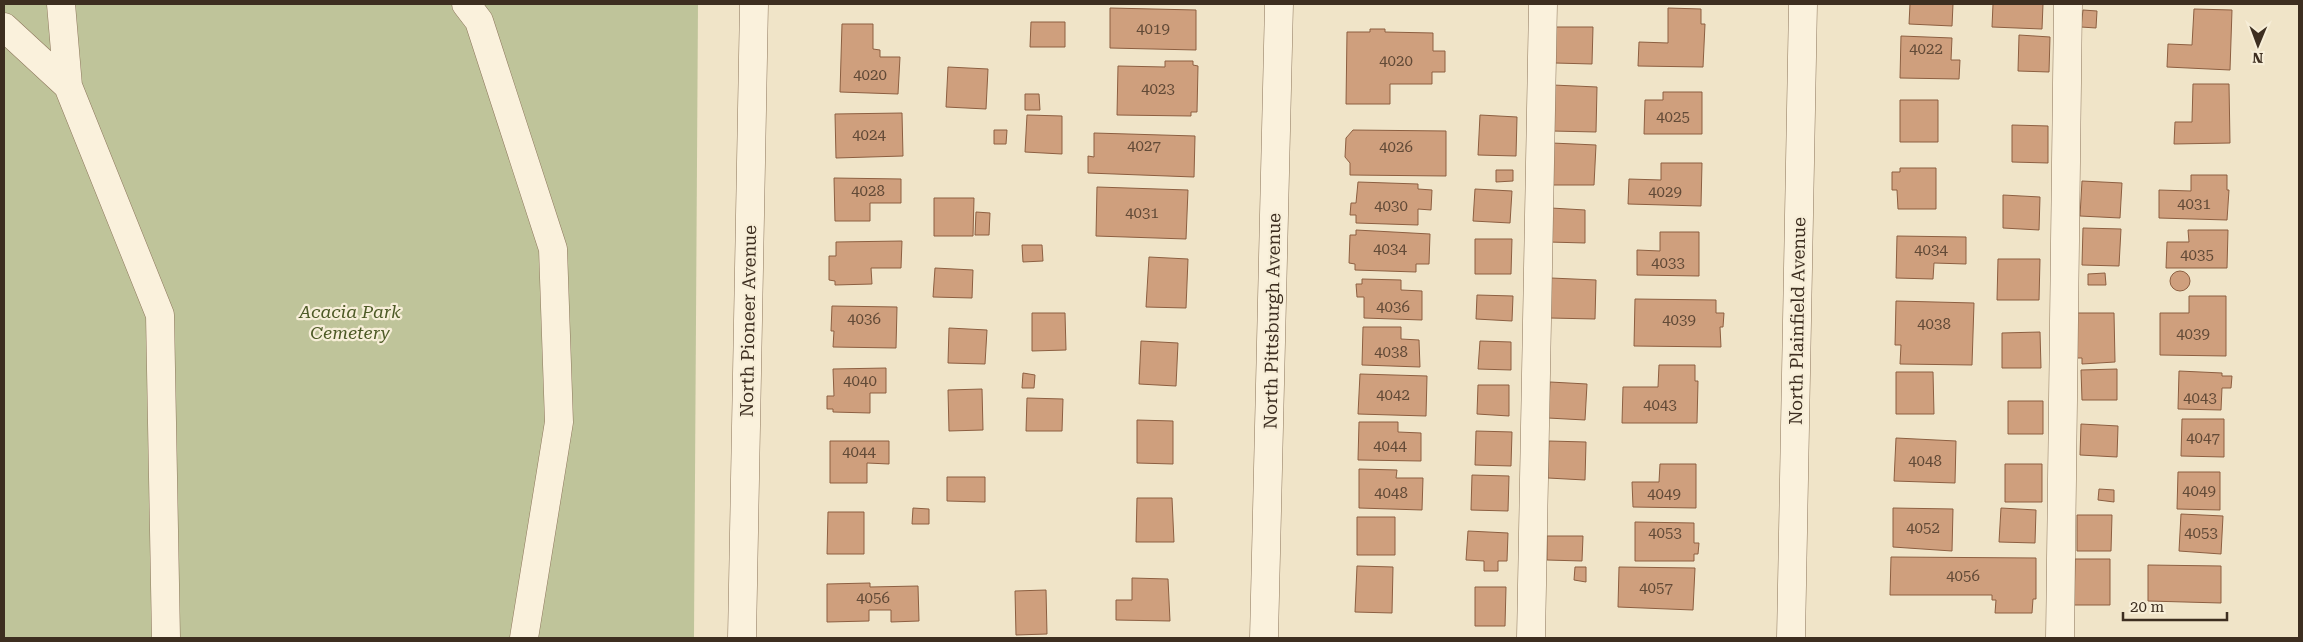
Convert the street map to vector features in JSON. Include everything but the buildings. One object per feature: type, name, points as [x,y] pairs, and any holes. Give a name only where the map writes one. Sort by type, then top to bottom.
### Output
[{"type":"street","points":[[61,4],[68,86],[160,315],[166,638]]},
{"type":"street","points":[[466,4],[479,21],[553,248],[559,422],[524,638]]},
{"type":"street","name":"North Pioneer Avenue","points":[[742,638],[754,4]]},
{"type":"street","name":"North Pittsburgh Avenue","points":[[1264,638],[1279,4]]},
{"type":"street","points":[[1531,638],[1543,4]]},
{"type":"street","name":"North Plainfield Avenue","points":[[1791,638],[1802,4]]},
{"type":"street","points":[[2060,638],[2068,4]]},
{"type":"street","points":[[4,27],[68,86]]},
{"type":"green space","name":"Acacia Park Cemetery","points":[[4,4],[698,4],[694,638],[4,638]]}]
